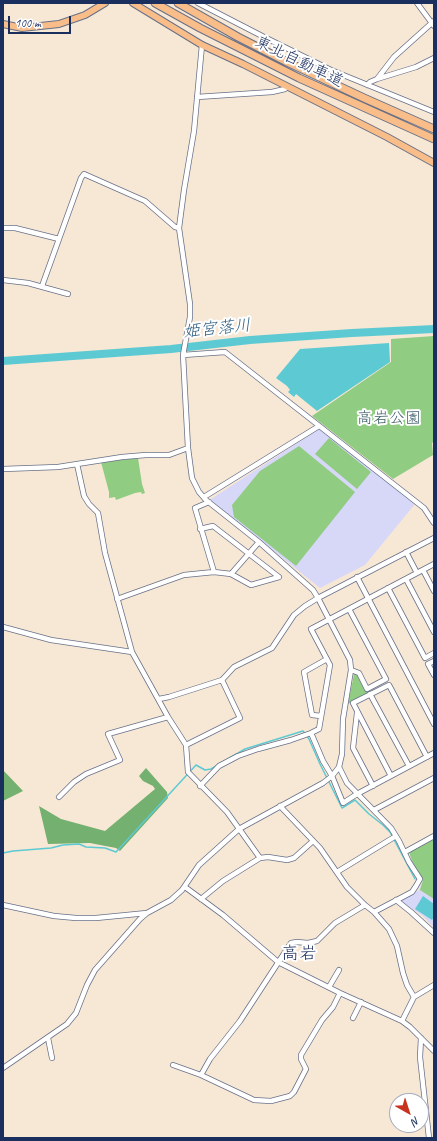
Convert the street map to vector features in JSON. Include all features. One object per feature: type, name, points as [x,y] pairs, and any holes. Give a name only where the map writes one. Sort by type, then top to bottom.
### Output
[{"type":"highway","name":"東北自動車道","points":[[155,3],[200,28],[299,78],[434,139]]},
{"type":"highway","name":"東北自動車道","points":[[178,3],[238,37],[285,61],[434,129]]},
{"type":"main road","points":[[3,24],[31,28],[59,24],[85,15],[105,3]]},
{"type":"main road","points":[[133,3],[202,45],[434,162]]},
{"type":"street","points":[[198,3],[332,70],[434,112]]},
{"type":"street","points":[[377,79],[394,57],[433,24],[417,3]]},
{"type":"street","points":[[3,1068],[67,1024],[76,1014],[87,985],[96,970],[140,919],[171,900],[185,887],[200,865],[239,829],[323,783],[332,776],[339,767],[342,754],[343,719],[351,670],[350,660],[318,598],[312,590],[259,542],[209,502],[199,492],[192,478],[188,448],[183,355],[190,317],[190,304],[179,228],[194,131],[202,45]]},
{"type":"street","points":[[367,85],[377,79],[416,67],[434,58]]},
{"type":"street","points":[[197,97],[272,92],[285,90],[287,87]]},
{"type":"street","points":[[42,286],[81,178],[84,174],[145,201],[175,227],[179,228]]},
{"type":"street","points":[[3,228],[14,228],[59,239]]},
{"type":"street","points":[[3,280],[42,286],[68,294]]},
{"type":"street","points":[[183,355],[225,352],[424,508],[434,523]]},
{"type":"street","points":[[204,497],[319,426]]},
{"type":"street","points":[[3,469],[58,467],[122,457],[168,455],[188,448]]},
{"type":"street","points":[[77,464],[84,496],[89,504],[98,513],[105,552],[132,652],[168,717],[186,745],[188,772],[227,812],[260,858]]},
{"type":"street","points":[[209,502],[195,508],[214,572]]},
{"type":"street","points":[[118,599],[184,575],[214,572],[231,574],[251,585],[279,577],[213,526],[200,529]]},
{"type":"street","points":[[159,699],[222,680],[234,667],[272,648],[294,615],[318,598],[434,538]]},
{"type":"street","points":[[231,574],[259,542]]},
{"type":"street","points":[[406,552],[417,573]]},
{"type":"street","points":[[200,786],[220,766],[238,756],[258,748],[291,740],[319,729],[330,665],[311,629],[434,564]]},
{"type":"street","points":[[423,570],[434,591]]},
{"type":"street","points":[[357,577],[434,724]]},
{"type":"street","points":[[406,579],[434,632]]},
{"type":"street","points":[[388,588],[425,658],[434,653]]},
{"type":"street","points":[[349,609],[386,679],[367,689],[359,673],[351,670]]},
{"type":"street","points":[[3,627],[51,640],[132,652]]},
{"type":"street","points":[[321,716],[312,715],[304,672],[327,659]]},
{"type":"street","points":[[434,661],[428,664],[434,675]]},
{"type":"street","points":[[186,745],[240,718],[222,680]]},
{"type":"street","points":[[391,776],[352,703],[389,685],[427,757]]},
{"type":"street","points":[[370,694],[409,766]]},
{"type":"street","points":[[357,713],[353,748],[373,786]]},
{"type":"street","points":[[59,797],[74,782],[86,774],[120,760],[108,734],[168,717]]},
{"type":"street","points":[[311,732],[343,803],[434,753]]},
{"type":"street","points":[[339,767],[347,782],[357,794],[383,819],[396,836],[420,879],[412,892],[374,912]]},
{"type":"street","points":[[374,810],[434,778]]},
{"type":"street","points":[[280,806],[314,841],[347,887],[374,912],[389,929],[397,946],[403,973],[414,998]]},
{"type":"street","points":[[337,872],[396,836]]},
{"type":"street","points":[[405,852],[434,836]]},
{"type":"street","points":[[202,899],[223,881],[260,858],[268,857],[287,860],[294,858],[314,841]]},
{"type":"street","points":[[185,887],[223,915],[278,962],[402,1021],[434,1051]]},
{"type":"street","points":[[396,900],[434,933]]},
{"type":"street","points":[[3,905],[47,915],[76,918],[96,918],[148,913]]},
{"type":"street","points":[[201,1075],[210,1059],[240,1021],[291,943],[313,943],[335,923],[365,905]]},
{"type":"street","points":[[329,987],[339,970]]},
{"type":"street","points":[[402,1021],[414,998],[434,985]]},
{"type":"street","points":[[173,1065],[201,1075],[254,1100],[271,1101],[290,1096],[294,1092],[306,1069],[301,1059],[301,1055],[322,1020],[333,1006],[340,992]]},
{"type":"street","points":[[353,1018],[361,1002]]},
{"type":"street","points":[[48,1038],[52,1058]]},
{"type":"street","points":[[421,1038],[420,1057],[430,1138]]},
{"type":"shaded area","points":[[321,429],[415,504],[365,565],[320,588],[211,501],[211,499]]},
{"type":"shaded area","points":[[434,839],[434,928],[423,916],[402,902],[402,900],[419,890],[423,880],[412,861],[409,852]]},
{"type":"green space","name":"高岩公園","points":[[434,336],[433,455],[393,479],[312,416],[391,362],[391,339]]},
{"type":"green space","points":[[329,438],[371,472],[357,489],[315,454]]},
{"type":"green space","points":[[299,446],[355,492],[296,566],[234,517],[232,505],[260,471]]},
{"type":"green space","points":[[138,458],[145,493],[135,493],[116,500],[115,497],[109,498],[109,492],[101,462]]},
{"type":"green space","points":[[354,674],[358,675],[368,693],[348,704]]},
{"type":"green space","points":[[146,768],[167,792],[168,798],[120,851],[116,848],[90,843],[48,844],[39,806],[61,819],[105,831],[155,789],[153,786],[143,781],[139,776]]},
{"type":"green space","points":[[3,770],[23,791],[3,801]]},
{"type":"green space","points":[[434,839],[434,899],[420,890],[423,880],[412,861],[409,852]]},
{"type":"water","points":[[389,343],[390,362],[317,411],[296,394],[294,397],[288,392],[290,390],[287,386],[276,378],[300,349]]},
{"type":"water","points":[[423,896],[434,904],[434,917],[432,920],[415,909]]},
{"type":"waterway","name":"姫宮落川","points":[[3,361],[171,349],[250,340],[434,329]]},
{"type":"waterway","points":[[3,853],[79,844],[86,847],[105,848],[116,852],[196,765],[205,770],[211,769],[245,749],[303,731],[309,739],[342,808],[355,800],[383,825],[390,832],[415,879]]},
{"type":"district","name":"高岩","points":[[299,954]]}]
